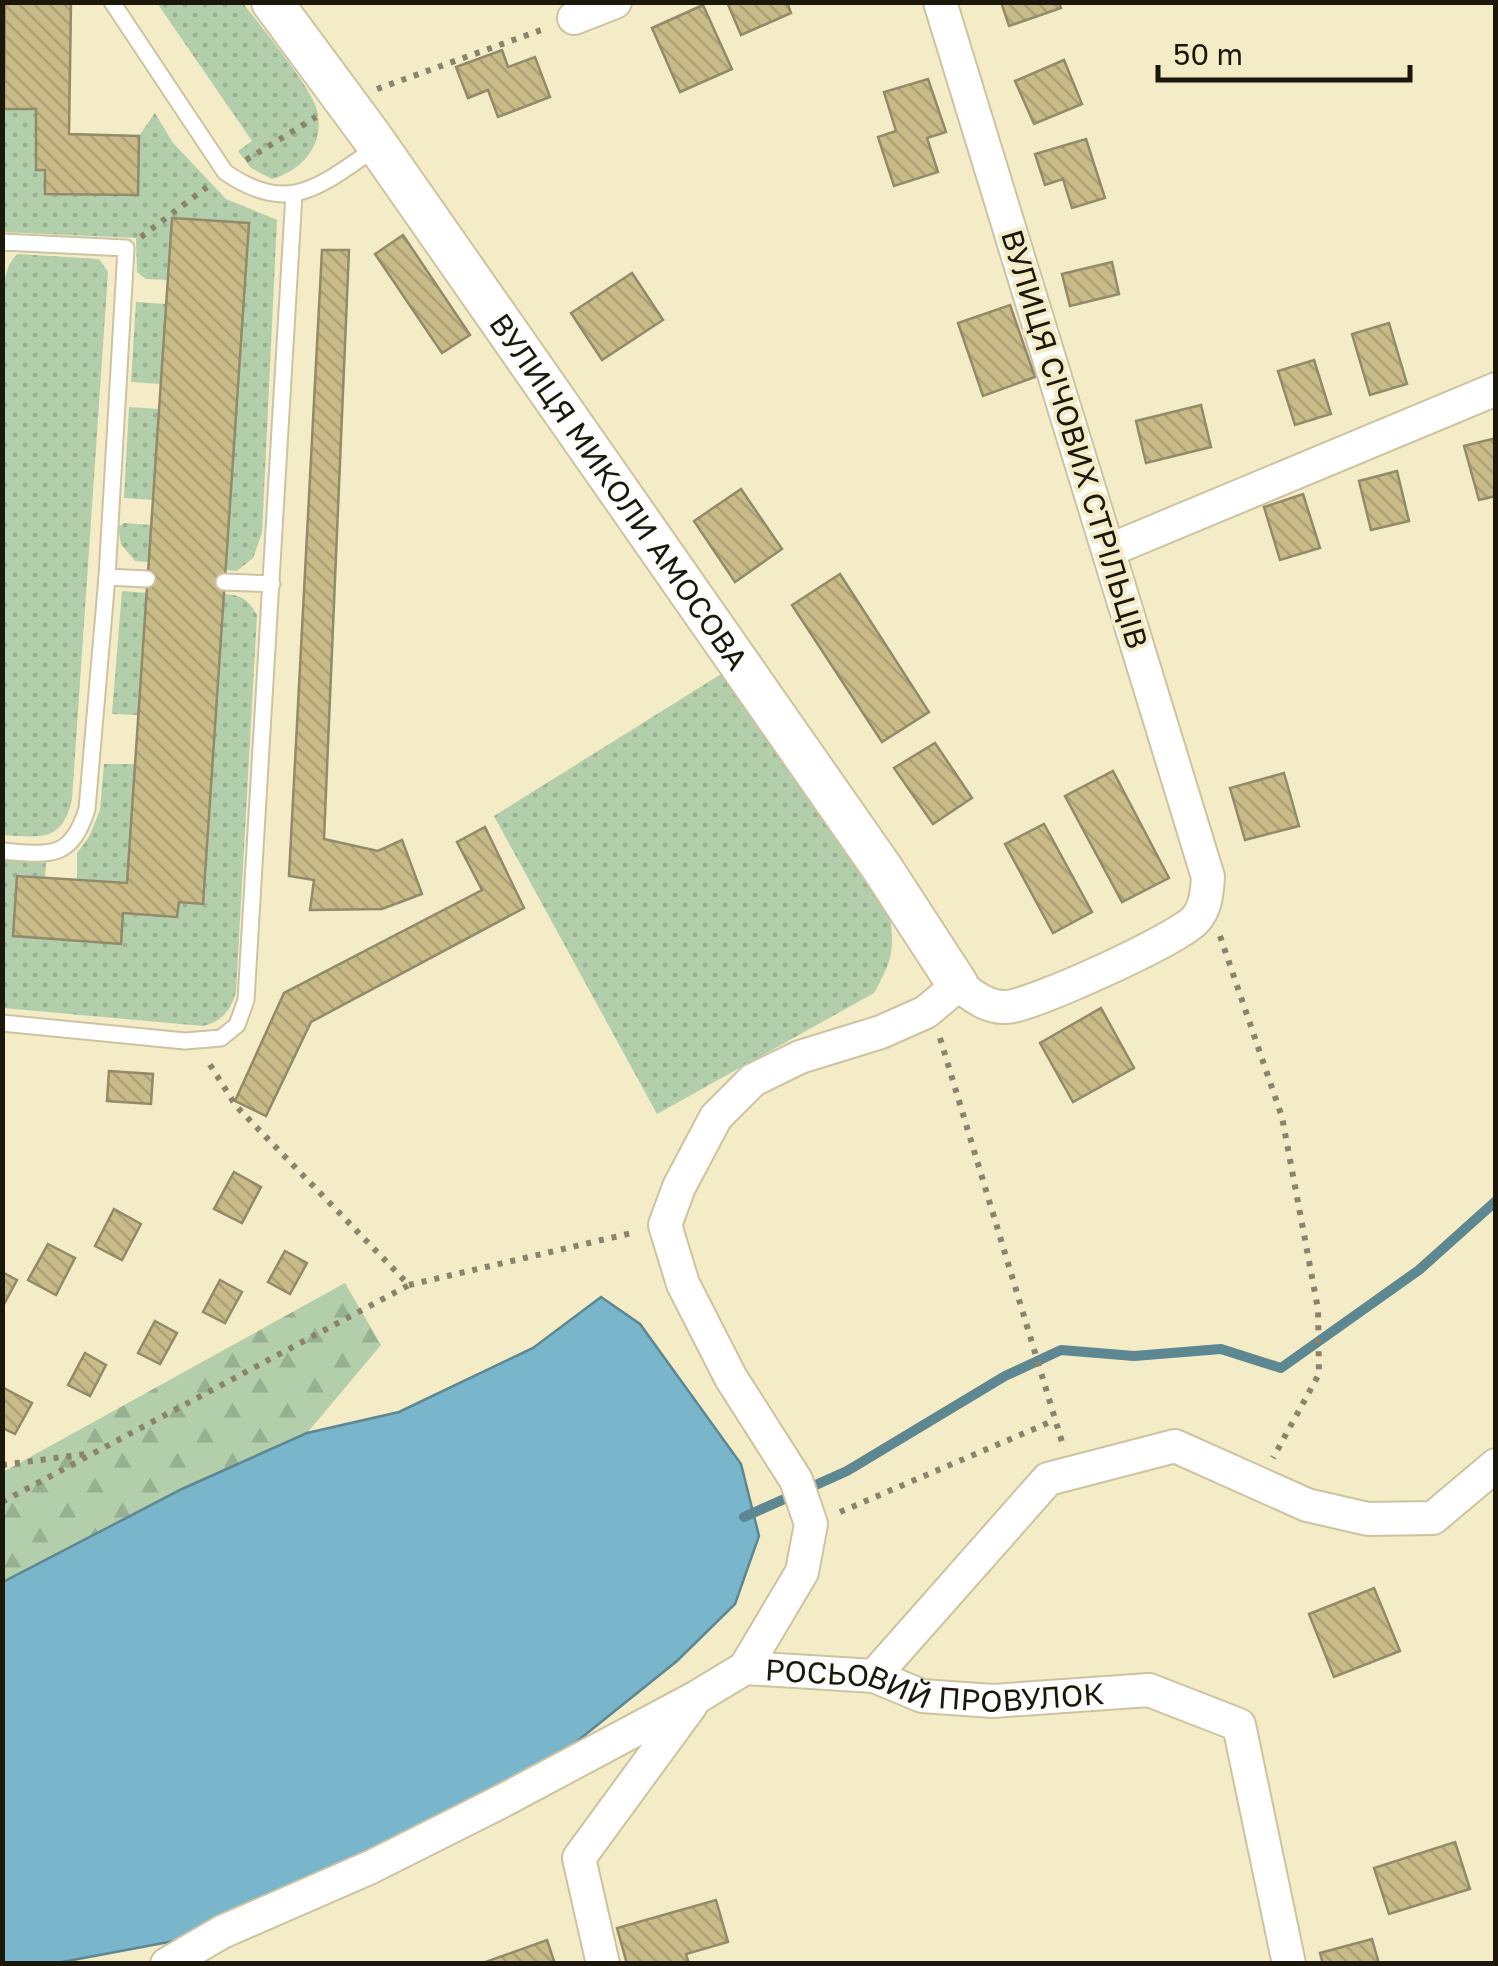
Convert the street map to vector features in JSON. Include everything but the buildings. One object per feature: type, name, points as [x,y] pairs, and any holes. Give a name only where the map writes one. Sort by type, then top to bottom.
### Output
[{"type":"street","name":"ВУЛИЦЯ МИКОЛИ АМОСОВА","points":[[272,2],[859,835],[944,997]]},
{"type":"street","points":[[574,18],[615,2]]},
{"type":"street","name":"ВУЛИЦЯ СІЧОВИХ СТРІЛЬЦІВ","points":[[940,2],[1110,550],[1207,887]]},
{"type":"street","points":[[1110,550],[1496,389]]},
{"type":"street","points":[[809,1519],[796,1480],[731,1378],[682,1284],[665,1225],[679,1187],[716,1117],[752,1080],[800,1057],[881,1032],[944,997],[1006,1008],[1162,942],[1196,920],[1207,887]]},
{"type":"street","points":[[874,1676],[1048,1479],[1175,1446],[1307,1505],[1368,1520],[1433,1518],[1496,1466]]},
{"type":"street","name":"РОСЬОВИЙ ПРОВУЛОК","points":[[809,1519],[802,1572],[745,1668],[874,1676],[922,1696],[993,1701],[1148,1690],[1239,1725],[1288,1964]]},
{"type":"street","points":[[166,1964],[222,1932],[371,1867],[488,1808],[697,1698],[745,1668]]},
{"type":"street","points":[[603,1964],[579,1858],[697,1698]]},
{"type":"lane","points":[[112,2],[226,172],[250,190],[294,194],[316,186],[377,146]]},
{"type":"lane","points":[[2,1023],[193,1040],[221,1038],[232,1032],[246,1000],[294,194]]},
{"type":"lane","points":[[2,242],[126,248],[107,578],[87,809],[80,834],[63,849],[39,854],[2,852]]},
{"type":"lane","points":[[107,578],[147,579]]},
{"type":"lane","points":[[224,582],[272,584]]},
{"type":"path","points":[[344,101],[574,18]]},
{"type":"path","points":[[1207,887],[1282,1116],[1318,1316],[1319,1374],[1258,1484]]},
{"type":"path","points":[[944,997],[1030,1339],[1071,1472]]},
{"type":"path","points":[[193,1040],[236,1106],[409,1285]]},
{"type":"path","points":[[2,1502],[409,1285],[665,1225]]},
{"type":"path","points":[[809,1519],[1055,1420]]},
{"type":"path","points":[[2,1465],[94,1453]]},
{"type":"green space","points":[[5,2],[4,108],[36,109],[36,169],[45,170],[45,194],[138,195],[139,136],[155,113],[173,143],[226,199],[277,220],[262,533],[253,558],[237,571],[225,570],[168,280],[146,279],[137,272],[136,238],[3,232],[2,3]]},
{"type":"green space","points":[[157,3],[243,3],[294,69],[316,107],[319,120],[315,143],[294,169],[272,179],[251,168],[238,151],[252,141]]},
{"type":"green space","points":[[18,254],[99,259],[108,272],[72,799],[56,830],[39,836],[2,835],[2,313],[6,273]]},
{"type":"green space","points":[[136,302],[166,304],[161,384],[131,382]]},
{"type":"green space","points":[[129,407],[159,409],[152,500],[124,498]]},
{"type":"green space","points":[[124,523],[151,525],[149,562],[135,561],[121,544],[118,527]]},
{"type":"green space","points":[[122,591],[147,593],[138,715],[112,714]]},
{"type":"green space","points":[[224,594],[244,599],[257,615],[236,991],[231,1004],[220,1018],[203,1026],[3,1008],[2,860],[46,863],[45,878],[17,876],[14,936],[120,943],[123,913],[177,917],[179,902],[203,903]]},
{"type":"green space","points":[[726,671],[889,910],[891,953],[874,993],[657,1114],[494,816]]},
{"type":"green space","points":[[104,764],[135,764],[127,883],[77,880],[77,853],[89,837],[100,810]]},
{"type":"green space","points":[[345,1283],[381,1345],[307,1433],[182,1489],[3,1582],[3,1472]]},
{"type":"water","points":[[601,1297],[640,1324],[741,1464],[759,1536],[735,1604],[677,1661],[504,1800],[222,1932],[57,1963],[3,1964],[3,1582],[182,1489],[307,1433],[399,1412],[533,1348]]},
{"type":"waterway","points":[[744,1517],[847,1471],[1005,1376],[1061,1350],[1134,1356],[1221,1349],[1281,1368],[1419,1270],[1496,1201]]}]
